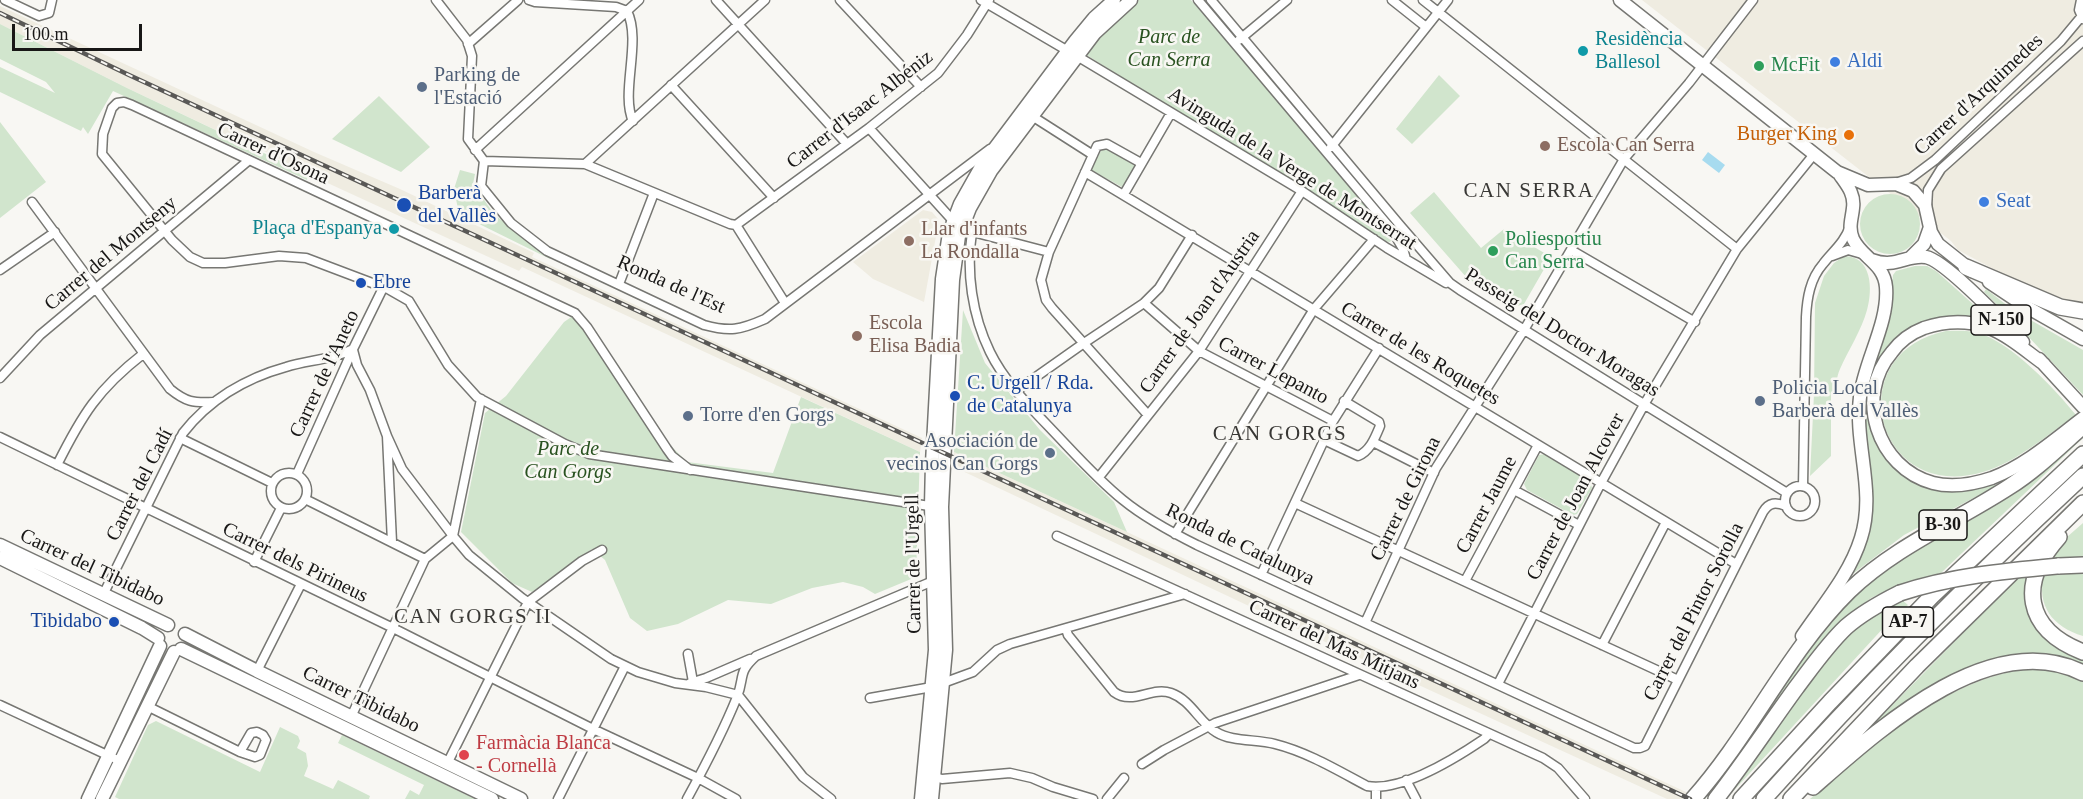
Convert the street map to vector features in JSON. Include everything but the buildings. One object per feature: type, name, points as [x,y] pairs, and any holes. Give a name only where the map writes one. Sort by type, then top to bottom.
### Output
[{"type":"highway","points":[[1966,267],[2060,307],[2083,311]]},
{"type":"highway","name":"B-30","points":[[1693,799],[1724,762],[1810,634],[1863,578],[1906,546],[2012,486],[2083,426]]},
{"type":"highway","name":"AP-7","points":[[1741,799],[1932,596],[2083,454]]},
{"type":"highway","name":"AP-7","points":[[1764,799],[1844,711],[1943,609],[2083,476]]},
{"type":"highway","points":[[1791,799],[1917,666],[2083,503]]},
{"type":"highway","points":[[2083,510],[2042,559],[2033,583],[2032,593],[2038,618],[2051,635],[2083,652]]},
{"type":"highway","points":[[1716,799],[1828,646],[1845,628],[1880,602],[1900,593],[1947,580],[1992,573],[2083,565]]},
{"type":"highway","points":[[1799,799],[1894,721],[1935,693],[1962,679],[1997,667],[2026,662],[2055,664],[2083,673]]},
{"type":"street","points":[[5,0],[39,16],[49,13],[52,0]]},
{"type":"street","points":[[468,44],[518,0]]},
{"type":"street","points":[[529,0],[616,7],[627,11]]},
{"type":"street","points":[[475,150],[639,0]]},
{"type":"street","points":[[716,0],[847,144]]},
{"type":"street","points":[[585,164],[765,0]]},
{"type":"street","points":[[840,0],[921,87]]},
{"type":"street","name":"Ronda de l'Est","points":[[961,227],[991,171],[1032,116],[1087,26],[1114,0]]},
{"type":"street","name":"Ronda de l'Est","points":[[961,227],[967,191],[982,165],[1072,53],[1131,0]]},
{"type":"street","name":"Passeig del Doctor Moragas","points":[[1198,0],[1239,40],[1334,144],[1406,233],[1443,275],[1460,290],[1787,493]]},
{"type":"street","name":"Passeig del Doctor Moragas","points":[[1211,0],[1239,40],[1396,237],[1406,259]]},
{"type":"street","points":[[1239,40],[1287,0]]},
{"type":"street","points":[[1392,0],[1426,27]]},
{"type":"street","points":[[1423,0],[1737,249]]},
{"type":"street","points":[[1326,150],[1334,144],[1448,0]]},
{"type":"street","points":[[1620,0],[1815,153],[1837,172],[1851,192],[1853,208],[1850,225],[1844,240],[1822,265],[1812,282],[1807,305],[1803,486]]},
{"type":"street","name":"Carrer de Girona","points":[[1365,623],[1434,474],[1449,447],[1524,330],[1624,159],[1689,83],[1753,0]]},
{"type":"street","name":"Carrer d'Isaac Albéniz","points":[[736,225],[869,128],[938,73],[949,60],[985,1]]},
{"type":"street","name":"Avinguda de la Verge de Montserrat","points":[[985,1],[1302,191],[1388,248],[1460,290]]},
{"type":"street","points":[[2080,1],[2082,18]]},
{"type":"street","points":[[440,2],[468,44],[472,56],[468,139],[484,161],[585,164],[736,225],[785,303]]},
{"type":"street","points":[[627,11],[632,27],[629,107],[633,121]]},
{"type":"street","name":"Carrer d'Arquimedes","points":[[1886,185],[1911,178],[1935,160],[2061,41],[2082,18]]},
{"type":"street","name":"Carrer d'Arquimedes","points":[[1928,212],[1928,190],[1941,169],[2083,41]]},
{"type":"street","points":[[671,86],[774,198]]},
{"type":"street","name":"Carrer d'Osona","points":[[165,230],[102,154],[103,134],[112,108],[117,103],[124,102],[575,313],[588,327],[672,456],[690,470]]},
{"type":"street","points":[[1124,194],[1171,113]]},
{"type":"street","points":[[1032,116],[1093,155]]},
{"type":"street","points":[[869,128],[961,227],[1049,252]]},
{"type":"street","name":"Ronda de l'Est","points":[[484,161],[481,186],[511,223],[547,251],[704,325],[726,331],[745,328],[765,319],[1000,141]]},
{"type":"street","points":[[1141,163],[1107,144],[1097,146],[1049,252],[1041,280],[1046,300],[1148,415]]},
{"type":"street","name":"Carrer de Joan Alcover","points":[[1498,684],[1601,483],[1737,249],[1815,153]]},
{"type":"street","name":"Carrer del Montseny","points":[[0,378],[40,335],[248,161]]},
{"type":"street","name":"Carrer de les Roquetes","points":[[1085,172],[1736,564]]},
{"type":"street","points":[[1837,172],[1860,183],[1902,186],[1913,191],[1922,200],[1928,212]]},
{"type":"street","points":[[1853,208],[1861,196],[1886,185]]},
{"type":"street","name":"Carrer de Joan d'Austria","points":[[1099,477],[1199,351],[1302,191]]},
{"type":"street","points":[[619,284],[654,192]]},
{"type":"street","points":[[32,202],[170,389],[180,398],[192,403],[213,402]]},
{"type":"street","name":"N-150","points":[[1928,212],[1930,227],[1938,244],[1966,267],[2025,306],[2083,339]]},
{"type":"street","points":[[1760,709],[1769,687],[1851,564],[1862,536],[1867,495],[1859,428],[1860,396],[1886,293],[1882,273],[1854,242],[1850,225]]},
{"type":"street","name":"Ronda de Catalunya","points":[[961,227],[978,321],[995,361],[1016,391],[1123,501],[1175,534],[1634,748],[1640,748]]},
{"type":"street","name":"Carrer de l'Urgell","points":[[932,799],[935,777],[938,685],[933,581],[944,259],[961,227]]},
{"type":"street","points":[[1906,260],[1920,250],[1928,237],[1930,227]]},
{"type":"street","points":[[165,230],[190,257],[203,263],[225,263],[279,256],[306,258],[388,289],[408,302],[447,364],[460,381],[481,399],[565,444],[589,454],[937,507]]},
{"type":"street","points":[[0,270],[55,232]]},
{"type":"street","points":[[1016,391],[1144,303],[1159,288],[1192,235]]},
{"type":"street","points":[[1388,248],[1394,247],[1397,243],[1396,237]]},
{"type":"street","points":[[1175,534],[1314,309],[1374,239]]},
{"type":"street","points":[[1571,250],[1695,322]]},
{"type":"street","points":[[1829,257],[1848,250],[1868,257]]},
{"type":"street","name":"N-150","points":[[1868,257],[1890,264],[1922,257],[1934,260],[1980,298],[2044,364],[2083,410]]},
{"type":"street","name":"Carrer de l'Aneto","points":[[297,474],[353,349],[384,288]]},
{"type":"street","name":"Carrer Lepanto","points":[[1144,303],[1199,351],[1333,421]]},
{"type":"street","points":[[2044,364],[2002,334],[1978,325],[1946,322],[1919,330],[1907,337],[1890,354],[1883,363],[1874,385],[1875,422],[1883,445],[1900,465],[1922,479],[1935,483],[1961,484],[1991,478],[2024,462],[2083,410]]},
{"type":"street","points":[[1262,575],[1333,421],[1379,348]]},
{"type":"street","points":[[353,349],[357,365],[370,390],[402,469],[469,555],[528,602],[611,659],[679,684],[706,687],[738,695],[803,777],[831,799]]},
{"type":"street","name":"Carrer del Cadí","points":[[103,595],[180,438],[194,419],[213,402],[264,374],[287,366],[333,357],[353,349]]},
{"type":"street","points":[[57,465],[88,408],[104,389],[143,354]]},
{"type":"street","points":[[351,717],[425,559],[453,536],[481,399]]},
{"type":"street","points":[[1324,440],[1358,456],[1365,453],[1373,442],[1380,426],[1378,422],[1344,401]]},
{"type":"street","points":[[387,436],[392,542]]},
{"type":"street","name":"Carrer dels Pirineus","points":[[0,437],[393,628],[593,729],[698,778],[736,799]]},
{"type":"street","points":[[180,438],[272,483]]},
{"type":"street","points":[[1373,442],[1434,474]]},
{"type":"street","points":[[649,464],[666,457],[664,444]]},
{"type":"street","name":"Carrer Jaume","points":[[1465,581],[1539,445]]},
{"type":"street","points":[[283,473],[297,474],[305,482],[308,490],[305,499],[297,508],[281,508],[275,504],[271,496],[272,483],[277,476],[283,473]]},
{"type":"street","points":[[1803,486],[1810,488],[1814,494],[1814,507],[1810,513],[1803,516],[1790,512],[1786,506],[1787,493],[1794,487],[1803,486]]},
{"type":"street","points":[[1514,490],[1580,525]]},
{"type":"street","points":[[305,499],[425,559]]},
{"type":"street","points":[[1295,503],[1678,680]]},
{"type":"street","name":"Carrer del Pintor Sorolla","points":[[1640,748],[1646,746],[1765,508],[1774,503],[1786,506]]},
{"type":"street","name":"Carrer de l'Urgell","points":[[921,799],[946,642],[937,507]]},
{"type":"street","points":[[254,562],[281,508]]},
{"type":"street","points":[[1602,645],[1666,522]]},
{"type":"street","name":"Carrer del Mas Mitjans","points":[[1057,536],[1543,758],[1558,768],[1585,799]]},
{"type":"street","name":"Carrer del Tibidabo","points":[[0,545],[168,625]]},
{"type":"street","points":[[444,769],[528,602],[582,561],[602,550]]},
{"type":"street","points":[[0,558],[142,628],[159,642],[164,650],[178,650],[444,769],[492,799]]},
{"type":"street","points":[[679,684],[693,682],[933,581]]},
{"type":"street","points":[[258,671],[301,584]]},
{"type":"street","points":[[870,698],[938,685],[972,672],[1003,647],[1185,594]]},
{"type":"street","points":[[2038,618],[2055,633],[2083,644]]},
{"type":"street","points":[[88,799],[115,759],[178,650],[186,641],[185,633],[179,626],[168,625],[162,629],[159,642],[115,759],[102,799]]},
{"type":"street","points":[[1065,629],[1108,685],[1120,696],[1134,698],[1163,691],[1172,693],[1184,700],[1216,732],[1227,736],[1274,743],[1301,752],[1366,786],[1376,787],[1406,780],[1452,761],[1489,734]]},
{"type":"street","name":"Carrer Tibidabo","points":[[185,633],[351,717],[444,769],[522,799]]},
{"type":"street","points":[[688,654],[693,682]]},
{"type":"street","points":[[687,799],[738,695],[742,671],[756,656]]},
{"type":"street","points":[[558,799],[625,666]]},
{"type":"street","points":[[1142,764],[1209,726],[1359,675]]},
{"type":"street","points":[[0,705],[115,759]]},
{"type":"street","points":[[147,706],[240,752]]},
{"type":"street","points":[[935,777],[942,779],[1010,774],[1032,778],[1093,799]]},
{"type":"street","points":[[1107,799],[1124,778]]},
{"type":"street","points":[[1406,780],[1416,799]]},
{"type":"street","points":[[1376,787],[1376,799]]},
{"type":"shaded area","points":[[1642,0],[2083,0],[2083,302],[2075,302],[2025,286],[1958,250],[1951,241]]},
{"type":"shaded area","points":[[0,6],[314,152],[400,189],[534,253],[532,257],[922,438],[920,452],[522,267],[519,271],[127,88],[0,24]]},
{"type":"shaded area","name":"Llar d'infants La Rondalla","points":[[923,210],[932,212],[939,220],[924,302],[873,279],[853,262]]},
{"type":"shaded area","points":[[954,452],[1701,799],[1667,799],[1338,648],[954,467]]},
{"type":"green space","name":"Parc de Can Serra","points":[[1139,0],[1191,0],[1393,237],[1390,242],[1382,241],[1085,54],[1106,29]]},
{"type":"green space","points":[[0,24],[127,88],[308,174],[307,180],[113,91],[88,134],[83,127],[81,131],[0,92],[0,67],[55,93],[46,82],[0,59]]},
{"type":"green space","points":[[1439,75],[1460,96],[1412,144],[1396,129]]},
{"type":"green space","points":[[379,96],[430,147],[401,172],[332,139]]},
{"type":"green space","points":[[0,122],[46,182],[0,218]]},
{"type":"green space","points":[[1102,149],[1107,149],[1136,166],[1122,187],[1091,170]]},
{"type":"green space","points":[[460,170],[475,174],[473,184],[494,214],[527,241],[552,256],[550,259],[465,217],[467,213],[458,209],[454,189]]},
{"type":"green space","name":"Poliesportiu Can Serra","points":[[1434,192],[1481,248],[1504,229],[1551,257],[1524,304],[1514,307],[1467,278],[1410,213]]},
{"type":"green space","points":[[1884,194],[1896,194],[1907,199],[1915,207],[1920,224],[1918,236],[1907,249],[1896,254],[1884,254],[1873,249],[1865,241],[1860,230],[1860,218],[1865,207],[1873,199]]},
{"type":"green space","points":[[1844,256],[1860,261],[1865,268],[1870,284],[1869,302],[1862,325],[1840,369],[1831,395],[1831,456],[1810,476],[1815,303],[1824,276],[1834,263]]},
{"type":"green space","points":[[1915,266],[1927,266],[1936,271],[1993,322],[1992,324],[1954,318],[1886,350],[1870,384],[1868,407],[1876,441],[1883,454],[1901,472],[1948,490],[1967,490],[1994,483],[1996,486],[1904,535],[1854,573],[1852,572],[1868,536],[1873,495],[1863,420],[1865,395],[1890,301],[1893,275],[1896,271]]},
{"type":"green space","points":[[1986,289],[2013,310],[2083,350],[2083,395],[1984,292]]},
{"type":"green space","points":[[963,310],[985,363],[1040,430],[1114,502],[1127,532],[954,452]]},
{"type":"green space","name":"Parc de Can Gorgs","points":[[580,311],[668,443],[687,462],[773,473],[801,397],[920,452],[916,577],[875,594],[863,587],[843,582],[812,588],[771,604],[728,600],[678,624],[647,631],[630,618],[605,560],[592,549],[532,592],[512,583],[461,532],[485,413],[506,396],[564,322]]},
{"type":"green space","points":[[1946,331],[1978,333],[2004,346],[2032,368],[2076,415],[2020,455],[1996,468],[1983,472],[1946,476],[1916,467],[1895,447],[1884,422],[1882,394],[1891,367],[1912,345]]},
{"type":"green space","points":[[2083,432],[2083,438],[1941,573],[1890,589],[1871,598],[1837,626],[1806,661],[1743,751],[1705,799],[1702,797],[1809,647],[1839,611],[1879,574],[1992,507],[2021,486]]},
{"type":"green space","points":[[1546,454],[1590,481],[1592,488],[1577,514],[1573,515],[1527,490],[1524,484],[1539,455]]},
{"type":"green space","points":[[2083,523],[2083,558],[2050,560],[2067,537]]},
{"type":"green space","points":[[2083,571],[2083,636],[2063,627],[2049,614],[2042,596],[2042,585],[2044,574]]},
{"type":"green space","points":[[2019,576],[2028,576],[2025,592],[2026,605],[2030,618],[2037,628],[2057,646],[2083,659],[2083,667],[2049,657],[2019,658],[1868,732],[1867,731]]},
{"type":"green space","points":[[1901,599],[1908,605],[1887,624],[1726,799],[1721,799],[1807,679],[1858,623]]},
{"type":"green space","points":[[2025,669],[2056,670],[2083,681],[2083,799],[1810,799],[1883,738],[1936,702],[1964,687],[1994,676]]},
{"type":"green space","points":[[156,721],[260,772],[280,727],[298,736],[300,741],[297,748],[306,753],[308,766],[304,776],[333,789],[338,780],[370,796],[369,799],[119,799],[115,797],[148,725]]},
{"type":"green space","points":[[342,735],[475,799],[405,799],[410,790],[419,795],[424,785],[338,743]]},
{"type":"water","points":[[1708,152],[1725,165],[1719,173],[1702,160]]},
{"type":"railway","points":[[0,13],[129,75],[1690,799]]},
{"type":"place","name":"Residència Ballesol","points":[[1583,51]]},
{"type":"place","name":"Aldi","points":[[1835,62]]},
{"type":"place","name":"McFit","points":[[1759,66]]},
{"type":"place","name":"Parking de l'Estació","points":[[422,87]]},
{"type":"place","name":"Burger King","points":[[1849,135]]},
{"type":"place","name":"Escola Can Serra","points":[[1545,146]]},
{"type":"place","name":"Seat","points":[[1984,202]]},
{"type":"place","name":"Barberà del Vallès","points":[[404,205]]},
{"type":"place","name":"Plaça d'Espanya","points":[[394,229]]},
{"type":"place","name":"Llar d'infants La Rondalla","points":[[909,241]]},
{"type":"place","name":"Poliesportiu Can Serra","points":[[1493,251]]},
{"type":"place","name":"Ebre","points":[[361,283]]},
{"type":"place","name":"Escola Elisa Badia","points":[[857,336]]},
{"type":"place","name":"C. Urgell / Rda. de Catalunya","points":[[955,396]]},
{"type":"place","name":"Policia Local Barberà del Vallès","points":[[1760,401]]},
{"type":"place","name":"Torre d'en Gorgs","points":[[688,416]]},
{"type":"place","name":"Asociación de vecinos Can Gorgs","points":[[1050,453]]},
{"type":"place","name":"Tibidabo","points":[[114,622]]},
{"type":"place","name":"Farmàcia Blanca - Cornellà","points":[[464,755]]},
{"type":"district","name":"CAN SERRA","points":[[1529,191]]},
{"type":"district","name":"CAN GORGS","points":[[1280,434]]},
{"type":"district","name":"CAN GORGS II","points":[[473,617]]}]
